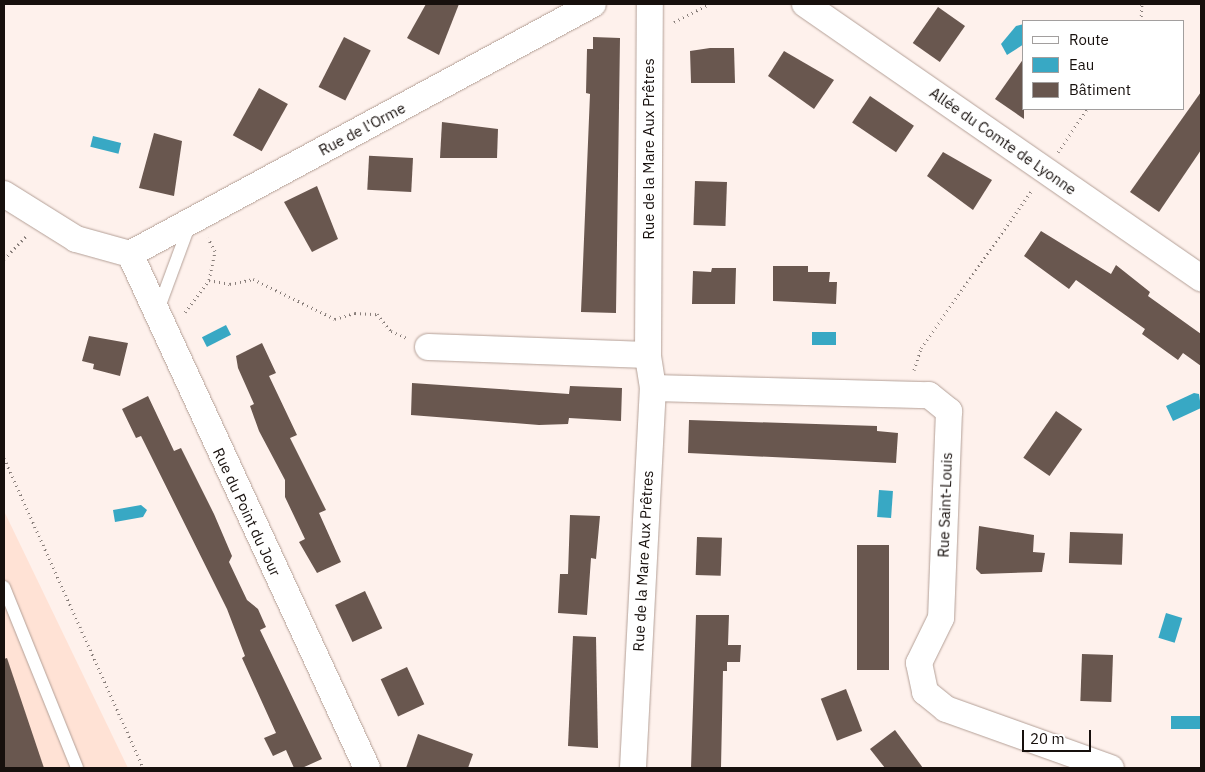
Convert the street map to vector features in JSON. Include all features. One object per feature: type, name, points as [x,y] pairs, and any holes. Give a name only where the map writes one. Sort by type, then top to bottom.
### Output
[{"type":"street","name":"Rue de l'Orme","points":[[130,254],[593,4]]},
{"type":"street","name":"Rue de la Mare Aux Prêtres","points":[[632,768],[652,388],[648,354],[650,4]]},
{"type":"street","name":"Allée du Comte de Lyonne","points":[[805,4],[1201,278]]},
{"type":"street","points":[[4,194],[41,220],[76,239],[130,254]]},
{"type":"street","name":"Rue du Point du Jour","points":[[130,254],[159,321],[367,768]]},
{"type":"street","points":[[428,347],[648,354]]},
{"type":"street","name":"Rue Saint-Louis","points":[[652,388],[929,395],[949,411],[941,618],[919,663],[925,692],[946,709],[1111,768]]},
{"type":"lane","points":[[159,321],[193,220]]},
{"type":"lane","points":[[4,587],[49,690],[77,768]]},
{"type":"path","points":[[650,36],[709,4]]},
{"type":"path","points":[[1141,20],[1142,4]]},
{"type":"path","points":[[906,394],[921,348],[1086,110]]},
{"type":"path","points":[[4,260],[41,220]]},
{"type":"path","points":[[159,321],[193,307],[210,280],[216,251],[193,220]]},
{"type":"path","points":[[210,280],[230,284],[253,279],[335,319],[355,313],[377,314],[391,332],[428,347]]},
{"type":"path","points":[[4,458],[143,768]]},
{"type":"shaded area","points":[[4,511],[128,768],[4,768]]},
{"type":"water","points":[[1022,24],[1022,45],[1007,55],[1001,44],[1016,26]]},
{"type":"water","points":[[93,136],[121,143],[118,154],[90,147]]},
{"type":"water","points":[[226,325],[231,335],[207,347],[202,337]]},
{"type":"water","points":[[812,332],[836,332],[836,345],[812,345]]},
{"type":"water","points":[[1194,393],[1199,394],[1201,408],[1173,421],[1166,406]]},
{"type":"water","points":[[879,490],[893,491],[891,518],[877,517]]},
{"type":"water","points":[[141,505],[147,510],[143,517],[115,522],[113,510]]},
{"type":"water","points":[[1166,613],[1182,618],[1175,643],[1158,638]]},
{"type":"water","points":[[1171,716],[1201,716],[1201,729],[1171,729]]},
{"type":"building","points":[[426,4],[459,4],[439,55],[407,38]]},
{"type":"building","points":[[938,7],[965,26],[940,62],[913,43]]},
{"type":"building","points":[[344,37],[371,51],[345,101],[319,87]]},
{"type":"building","points":[[593,37],[620,38],[616,313],[581,312],[590,94],[586,93],[587,49],[593,49]]},
{"type":"building","points":[[710,48],[734,48],[735,83],[691,83],[690,51]]},
{"type":"building","points":[[784,51],[834,80],[814,109],[768,76]]},
{"type":"building","points":[[1022,61],[1022,110],[1024,110],[1024,119],[995,99]]},
{"type":"building","points":[[259,88],[288,104],[262,151],[233,135]]},
{"type":"building","points":[[1201,92],[1201,150],[1159,212],[1130,192]]},
{"type":"building","points":[[870,96],[914,126],[896,152],[852,123]]},
{"type":"building","points":[[442,122],[498,129],[497,158],[440,158]]},
{"type":"building","points":[[154,133],[182,141],[174,196],[139,188]]},
{"type":"building","points":[[943,152],[992,180],[973,210],[927,176]]},
{"type":"building","points":[[369,156],[413,158],[411,192],[367,190]]},
{"type":"building","points":[[695,181],[727,182],[725,226],[693,225]]},
{"type":"building","points":[[317,186],[338,239],[312,252],[284,202]]},
{"type":"building","points":[[1041,231],[1111,274],[1116,265],[1150,292],[1148,296],[1201,334],[1201,366],[1183,353],[1178,360],[1142,334],[1145,329],[1076,280],[1069,289],[1024,256]]},
{"type":"building","points":[[773,266],[808,266],[808,272],[830,272],[829,282],[837,282],[836,304],[773,301]]},
{"type":"building","points":[[712,268],[736,268],[735,304],[692,304],[693,271],[711,272]]},
{"type":"building","points":[[89,336],[128,343],[120,376],[93,369],[94,364],[82,361]]},
{"type":"building","points":[[262,343],[276,373],[269,376],[297,435],[290,438],[326,510],[319,513],[341,562],[317,573],[299,542],[305,539],[285,497],[285,480],[259,431],[250,406],[254,404],[238,368],[236,356]]},
{"type":"building","points":[[412,383],[569,394],[570,386],[622,388],[621,421],[569,418],[568,424],[539,425],[411,415]]},
{"type":"building","points":[[148,396],[174,451],[181,448],[214,514],[232,556],[229,562],[247,600],[258,609],[266,627],[260,630],[322,759],[302,768],[294,768],[286,750],[273,756],[264,738],[276,733],[242,658],[245,656],[227,609],[141,436],[136,438],[122,409]]},
{"type":"building","points":[[1056,411],[1082,429],[1050,476],[1023,458]]},
{"type":"building","points":[[689,420],[877,426],[877,431],[898,433],[896,463],[688,453]]},
{"type":"building","points":[[570,515],[600,516],[596,559],[591,558],[587,615],[558,613],[560,574],[568,574]]},
{"type":"building","points":[[979,526],[1034,535],[1033,552],[1045,553],[1042,572],[981,574],[976,569]]},
{"type":"building","points":[[1070,532],[1123,534],[1122,565],[1069,563]]},
{"type":"building","points":[[697,537],[722,538],[721,576],[696,575]]},
{"type":"building","points":[[857,545],[889,545],[889,670],[857,670]]},
{"type":"building","points":[[365,591],[382,628],[352,642],[335,605]]},
{"type":"building","points":[[696,615],[729,615],[728,645],[741,645],[740,662],[727,662],[727,671],[723,671],[721,768],[691,768]]},
{"type":"building","points":[[573,636],[596,637],[598,748],[568,746]]},
{"type":"building","points":[[1082,654],[1113,655],[1111,702],[1080,701]]},
{"type":"building","points":[[7,658],[44,768],[4,768],[4,659]]},
{"type":"building","points":[[407,667],[424,704],[398,716],[381,679]]},
{"type":"building","points":[[846,689],[862,731],[837,741],[821,699]]},
{"type":"building","points":[[895,730],[923,768],[885,768],[870,749]]},
{"type":"building","points":[[418,734],[473,754],[468,768],[406,768]]}]
